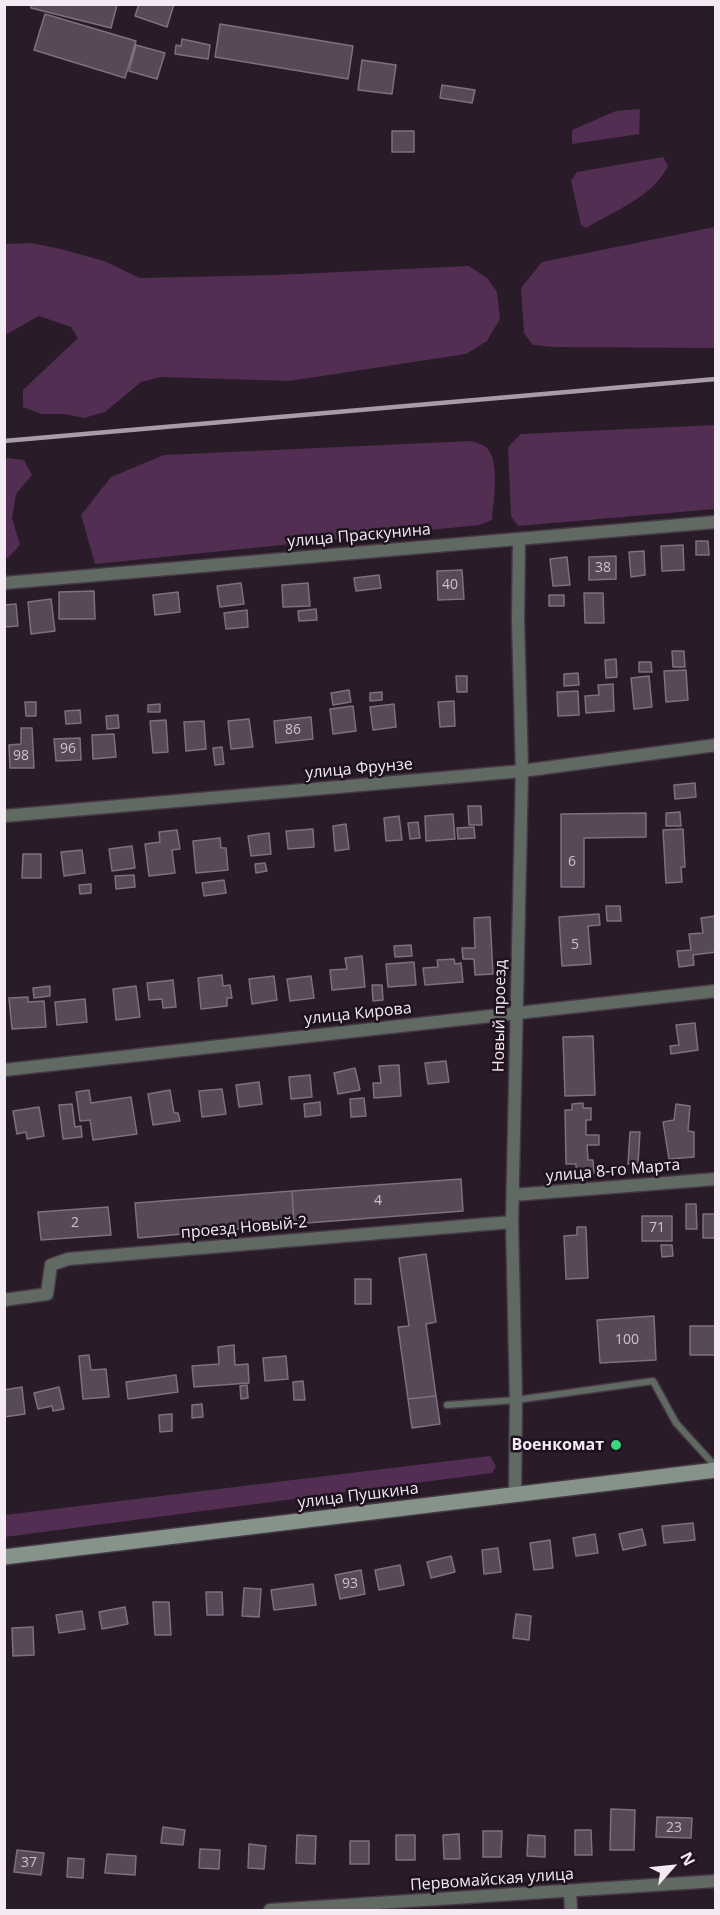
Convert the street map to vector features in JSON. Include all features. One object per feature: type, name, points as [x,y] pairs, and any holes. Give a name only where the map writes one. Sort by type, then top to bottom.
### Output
[{"type":"main road","name":"улица Пушкина","points":[[4,1557],[515,1495],[716,1468]]},
{"type":"street","name":"улица Праскунина","points":[[4,583],[716,522]]},
{"type":"street","name":"Новый проезд","points":[[515,1495],[516,1400],[512,1222],[522,771],[518,620],[519,539]]},
{"type":"street","name":"улица Фрунзе","points":[[4,816],[522,771],[716,745]]},
{"type":"street","name":"улица Кирова","points":[[4,1070],[716,991]]},
{"type":"street","name":"улица 8-го Марта","points":[[513,1196],[716,1179]]},
{"type":"street","name":"проезд Новый-2","points":[[4,1300],[47,1294],[51,1265],[68,1259],[512,1222]]},
{"type":"street","name":"Первомайская улица","points":[[270,1911],[716,1881]]},
{"type":"street","points":[[570,1891],[571,1911]]},
{"type":"lane","points":[[447,1405],[516,1400],[653,1381],[676,1423],[716,1468]]},
{"type":"shaded area","points":[[640,109],[639,134],[572,144],[572,130],[616,111]]},
{"type":"shaded area","points":[[663,157],[668,166],[654,186],[586,228],[581,225],[571,181],[577,172]]},
{"type":"shaded area","points":[[715,227],[715,348],[555,347],[533,345],[524,333],[521,288],[542,262]]},
{"type":"shaded area","points":[[31,243],[104,261],[140,278],[275,275],[469,266],[487,278],[497,292],[500,319],[487,341],[466,354],[289,381],[161,377],[141,382],[105,412],[84,418],[64,414],[41,414],[23,407],[23,390],[78,338],[71,327],[39,316],[5,335],[5,244]]},
{"type":"shaded area","points":[[715,425],[715,509],[518,526],[511,516],[508,447],[521,434]]},
{"type":"shaded area","points":[[472,441],[486,447],[491,453],[495,472],[492,520],[479,525],[95,564],[81,515],[111,477],[164,455]]},
{"type":"shaded area","points":[[8,458],[24,460],[32,475],[16,494],[12,518],[20,545],[8,558],[5,558],[4,460]]},
{"type":"shaded area","points":[[490,1456],[496,1466],[492,1473],[5,1537],[5,1515]]},
{"type":"building","points":[[32,4],[117,5],[111,28],[31,8]]},
{"type":"building","points":[[139,4],[174,4],[167,27],[135,16]]},
{"type":"building","points":[[45,14],[136,41],[125,78],[34,50]]},
{"type":"building","points":[[220,24],[353,46],[348,79],[215,57]]},
{"type":"building","points":[[182,39],[210,45],[208,59],[175,54],[176,45],[181,46]]},
{"type":"building","points":[[136,45],[165,53],[157,79],[129,71]]},
{"type":"building","points":[[362,60],[396,65],[392,94],[358,90]]},
{"type":"building","points":[[442,85],[475,90],[472,103],[440,98]]},
{"type":"building","points":[[392,131],[414,131],[414,152],[392,152]]},
{"type":"building","points":[[696,541],[708,541],[709,555],[696,555]]},
{"type":"building","points":[[683,545],[684,570],[662,571],[661,546]]},
{"type":"building","points":[[644,551],[645,575],[631,577],[629,552]]},
{"type":"building","points":[[616,556],[616,579],[589,580],[589,557]]},
{"type":"building","points":[[567,557],[570,585],[553,586],[550,559]]},
{"type":"building","points":[[462,570],[464,599],[438,600],[437,571]]},
{"type":"building","points":[[379,575],[381,588],[356,591],[354,578]]},
{"type":"building","points":[[241,583],[244,604],[220,607],[217,586]]},
{"type":"building","points":[[308,583],[310,606],[283,607],[282,585]]},
{"type":"building","points":[[94,591],[95,619],[59,619],[59,592]]},
{"type":"building","points":[[178,592],[180,612],[155,615],[153,595]]},
{"type":"building","points":[[584,593],[603,593],[604,623],[585,623]]},
{"type":"building","points":[[549,595],[564,595],[564,606],[549,606]]},
{"type":"building","points":[[51,599],[55,631],[31,634],[28,602]]},
{"type":"building","points":[[16,604],[18,626],[4,627],[4,605]]},
{"type":"building","points":[[316,609],[317,620],[299,621],[298,611]]},
{"type":"building","points":[[247,610],[248,627],[226,629],[224,613]]},
{"type":"building","points":[[672,651],[684,651],[685,667],[673,667]]},
{"type":"building","points":[[616,659],[617,677],[606,678],[605,660]]},
{"type":"building","points":[[639,662],[651,662],[652,672],[639,672]]},
{"type":"building","points":[[686,670],[688,700],[666,702],[664,671]]},
{"type":"building","points":[[578,673],[579,685],[564,686],[564,674]]},
{"type":"building","points":[[456,676],[467,676],[467,692],[457,692]]},
{"type":"building","points":[[649,676],[652,707],[634,709],[631,678]]},
{"type":"building","points":[[613,684],[614,711],[586,713],[585,696],[599,695],[598,685]]},
{"type":"building","points":[[349,690],[351,702],[333,705],[331,693]]},
{"type":"building","points":[[578,691],[579,715],[558,716],[557,692]]},
{"type":"building","points":[[382,692],[382,700],[370,701],[370,693]]},
{"type":"building","points":[[454,701],[455,726],[440,727],[438,702]]},
{"type":"building","points":[[25,702],[36,702],[36,716],[26,716]]},
{"type":"building","points":[[160,704],[160,712],[148,712],[148,705]]},
{"type":"building","points":[[394,704],[396,727],[373,730],[370,707]]},
{"type":"building","points":[[353,706],[356,731],[333,734],[330,709]]},
{"type":"building","points":[[80,710],[81,723],[66,724],[65,711]]},
{"type":"building","points":[[118,715],[119,728],[107,729],[106,716]]},
{"type":"building","points":[[311,717],[313,739],[276,743],[274,721]]},
{"type":"building","points":[[249,719],[253,747],[231,749],[228,721]]},
{"type":"building","points":[[166,720],[168,752],[153,753],[150,721]]},
{"type":"building","points":[[204,721],[206,749],[186,751],[184,722]]},
{"type":"building","points":[[21,728],[32,728],[34,768],[10,768],[9,745],[21,744]]},
{"type":"building","points":[[114,734],[116,757],[93,759],[92,735]]},
{"type":"building","points":[[80,738],[81,760],[56,761],[54,739]]},
{"type":"building","points":[[222,747],[224,764],[215,765],[213,748]]},
{"type":"building","points":[[695,783],[696,797],[675,799],[674,785]]},
{"type":"building","points":[[468,806],[481,806],[482,825],[469,825]]},
{"type":"building","points":[[680,812],[681,826],[666,826],[666,813]]},
{"type":"building","points":[[646,813],[646,837],[584,838],[584,887],[561,887],[561,814]]},
{"type":"building","points":[[453,814],[455,839],[426,841],[425,816]]},
{"type":"building","points":[[399,816],[402,840],[386,841],[384,818]]},
{"type":"building","points":[[418,822],[420,838],[410,839],[408,823]]},
{"type":"building","points":[[346,824],[349,849],[335,851],[333,826]]},
{"type":"building","points":[[474,827],[475,838],[458,839],[457,828]]},
{"type":"building","points":[[313,829],[314,847],[288,849],[286,831]]},
{"type":"building","points":[[683,829],[685,867],[681,867],[682,882],[666,883],[663,830]]},
{"type":"building","points":[[177,830],[180,849],[172,850],[175,873],[149,876],[145,844],[160,842],[159,832]]},
{"type":"building","points":[[269,833],[271,854],[251,856],[248,836]]},
{"type":"building","points":[[220,838],[221,848],[226,848],[228,870],[196,873],[193,841]]},
{"type":"building","points":[[132,846],[135,868],[112,871],[109,849]]},
{"type":"building","points":[[82,850],[85,873],[64,876],[61,852]]},
{"type":"building","points":[[23,854],[41,854],[41,878],[22,878]]},
{"type":"building","points":[[265,863],[267,871],[256,873],[255,864]]},
{"type":"building","points":[[134,875],[135,887],[116,889],[115,876]]},
{"type":"building","points":[[224,880],[226,893],[204,896],[202,883]]},
{"type":"building","points":[[91,884],[91,893],[80,894],[79,885]]},
{"type":"building","points":[[606,906],[620,906],[621,921],[607,921]]},
{"type":"building","points":[[599,914],[600,925],[588,926],[591,964],[562,966],[559,917]]},
{"type":"building","points":[[715,916],[716,952],[693,955],[694,965],[679,967],[677,951],[691,950],[689,934],[703,933],[701,918]]},
{"type":"building","points":[[490,917],[493,974],[475,975],[474,959],[463,959],[462,948],[475,948],[474,918]]},
{"type":"building","points":[[411,945],[412,956],[395,957],[394,946]]},
{"type":"building","points":[[362,956],[365,987],[332,990],[330,970],[347,969],[345,958]]},
{"type":"building","points":[[454,959],[455,964],[461,963],[463,982],[425,985],[423,968],[438,967],[437,960]]},
{"type":"building","points":[[414,962],[416,985],[388,987],[386,964]]},
{"type":"building","points":[[222,975],[223,986],[230,985],[232,998],[227,998],[227,1006],[201,1009],[198,978]]},
{"type":"building","points":[[274,976],[277,1000],[252,1004],[249,979]]},
{"type":"building","points":[[311,976],[314,998],[290,1001],[287,979]]},
{"type":"building","points":[[173,980],[176,1007],[163,1008],[162,999],[149,1000],[147,983]]},
{"type":"building","points":[[372,985],[382,985],[383,1000],[373,1001]]},
{"type":"building","points":[[50,986],[50,996],[34,998],[33,988]]},
{"type":"building","points":[[136,986],[140,1017],[116,1020],[113,989]]},
{"type":"building","points":[[28,997],[28,1002],[44,1001],[46,1027],[12,1029],[9,998]]},
{"type":"building","points":[[85,999],[87,1022],[57,1025],[55,1002]]},
{"type":"building","points":[[695,1023],[698,1050],[671,1054],[670,1046],[679,1045],[676,1025]]},
{"type":"building","points":[[593,1036],[595,1095],[565,1096],[563,1037]]},
{"type":"building","points":[[446,1061],[449,1082],[428,1084],[425,1063]]},
{"type":"building","points":[[399,1065],[401,1096],[374,1098],[373,1083],[381,1083],[379,1066]]},
{"type":"building","points":[[355,1068],[360,1090],[338,1094],[334,1073]]},
{"type":"building","points":[[310,1075],[312,1097],[291,1099],[289,1077]]},
{"type":"building","points":[[259,1082],[262,1104],[239,1107],[236,1085]]},
{"type":"building","points":[[222,1089],[226,1114],[202,1117],[199,1091]]},
{"type":"building","points":[[89,1090],[91,1103],[131,1097],[137,1134],[93,1140],[90,1120],[80,1121],[76,1092]]},
{"type":"building","points":[[170,1090],[174,1113],[178,1113],[180,1121],[153,1125],[148,1094]]},
{"type":"building","points":[[364,1098],[366,1116],[351,1117],[350,1099]]},
{"type":"building","points":[[320,1102],[321,1115],[305,1117],[304,1104]]},
{"type":"building","points":[[583,1103],[583,1108],[591,1108],[591,1120],[586,1120],[586,1135],[599,1135],[599,1145],[587,1145],[588,1160],[593,1160],[594,1173],[576,1173],[576,1164],[566,1164],[565,1110],[572,1110],[572,1104]]},
{"type":"building","points":[[72,1104],[75,1127],[81,1126],[82,1137],[63,1139],[59,1105]]},
{"type":"building","points":[[676,1104],[690,1106],[688,1131],[694,1132],[694,1157],[669,1159],[663,1122],[674,1120]]},
{"type":"building","points":[[39,1107],[44,1136],[27,1139],[26,1132],[17,1134],[13,1111]]},
{"type":"building","points":[[630,1132],[640,1132],[638,1164],[628,1164]]},
{"type":"building","points":[[461,1179],[463,1211],[294,1224],[292,1191]]},
{"type":"building","points":[[292,1191],[294,1224],[138,1238],[135,1203]]},
{"type":"building","points":[[686,1204],[696,1204],[697,1229],[686,1229]]},
{"type":"building","points":[[108,1207],[111,1235],[41,1240],[38,1212]]},
{"type":"building","points":[[703,1214],[716,1214],[716,1238],[703,1238]]},
{"type":"building","points":[[642,1216],[672,1216],[672,1241],[642,1241]]},
{"type":"building","points":[[577,1227],[586,1227],[588,1278],[566,1279],[564,1236],[577,1235]]},
{"type":"building","points":[[661,1245],[672,1245],[673,1256],[662,1257]]},
{"type":"building","points":[[426,1254],[436,1322],[426,1324],[436,1396],[408,1399],[398,1327],[409,1326],[399,1258]]},
{"type":"building","points":[[355,1279],[371,1279],[371,1304],[355,1304]]},
{"type":"building","points":[[654,1316],[656,1360],[600,1363],[597,1320]]},
{"type":"building","points":[[690,1326],[716,1326],[716,1355],[690,1355]]},
{"type":"building","points":[[234,1345],[235,1365],[248,1364],[249,1383],[194,1387],[192,1366],[219,1364],[218,1347]]},
{"type":"building","points":[[89,1355],[91,1370],[106,1369],[109,1397],[83,1399],[79,1356]]},
{"type":"building","points":[[286,1356],[288,1379],[265,1381],[263,1358]]},
{"type":"building","points":[[176,1375],[178,1392],[128,1399],[126,1382]]},
{"type":"building","points":[[303,1381],[305,1400],[294,1400],[293,1382]]},
{"type":"building","points":[[247,1385],[248,1398],[241,1399],[240,1386]]},
{"type":"building","points":[[22,1387],[25,1414],[4,1417],[4,1390]]},
{"type":"building","points":[[59,1387],[64,1409],[53,1411],[52,1406],[38,1409],[34,1393]]},
{"type":"building","points":[[436,1396],[440,1424],[412,1428],[408,1399]]},
{"type":"building","points":[[202,1404],[203,1417],[192,1418],[192,1405]]},
{"type":"building","points":[[172,1414],[172,1431],[160,1432],[159,1415]]},
{"type":"building","points":[[693,1523],[695,1540],[664,1543],[662,1526]]},
{"type":"building","points":[[642,1529],[646,1545],[623,1550],[619,1534]]},
{"type":"building","points":[[595,1534],[598,1553],[576,1556],[573,1538]]},
{"type":"building","points":[[550,1540],[553,1568],[534,1570],[530,1543]]},
{"type":"building","points":[[498,1548],[501,1572],[484,1574],[482,1550]]},
{"type":"building","points":[[451,1556],[455,1572],[431,1578],[427,1562]]},
{"type":"building","points":[[400,1565],[404,1585],[379,1590],[375,1570]]},
{"type":"building","points":[[361,1570],[365,1594],[340,1599],[335,1575]]},
{"type":"building","points":[[313,1584],[316,1605],[274,1610],[271,1590]]},
{"type":"building","points":[[244,1588],[261,1589],[259,1617],[242,1616]]},
{"type":"building","points":[[206,1592],[222,1592],[223,1615],[207,1615]]},
{"type":"building","points":[[153,1602],[169,1602],[171,1635],[155,1635]]},
{"type":"building","points":[[125,1607],[128,1624],[102,1629],[99,1612]]},
{"type":"building","points":[[82,1611],[85,1629],[59,1633],[56,1615]]},
{"type":"building","points":[[516,1614],[531,1616],[529,1640],[513,1638]]},
{"type":"building","points":[[33,1627],[34,1655],[13,1656],[12,1628]]},
{"type":"building","points":[[611,1809],[635,1810],[634,1850],[610,1850]]},
{"type":"building","points":[[657,1817],[692,1818],[691,1838],[656,1837]]},
{"type":"building","points":[[163,1827],[185,1830],[183,1845],[161,1843]]},
{"type":"building","points":[[575,1830],[591,1830],[592,1855],[575,1855]]},
{"type":"building","points":[[483,1831],[502,1831],[501,1857],[483,1857]]},
{"type":"building","points":[[459,1834],[460,1859],[444,1859],[443,1835]]},
{"type":"building","points":[[297,1835],[316,1836],[315,1864],[296,1863]]},
{"type":"building","points":[[396,1835],[415,1835],[415,1860],[396,1860]]},
{"type":"building","points":[[528,1835],[545,1836],[545,1857],[527,1856]]},
{"type":"building","points":[[350,1841],[369,1841],[369,1864],[350,1864]]},
{"type":"building","points":[[249,1844],[266,1846],[264,1869],[248,1868]]},
{"type":"building","points":[[200,1849],[220,1850],[219,1869],[199,1868]]},
{"type":"building","points":[[17,1850],[44,1853],[41,1875],[14,1872]]},
{"type":"building","points":[[107,1854],[136,1856],[135,1875],[105,1873]]},
{"type":"building","points":[[68,1858],[84,1859],[83,1878],[67,1877]]},
{"type":"railway","points":[[4,441],[716,379]]},
{"type":"place","name":"Военкомат","points":[[616,1445]]}]
